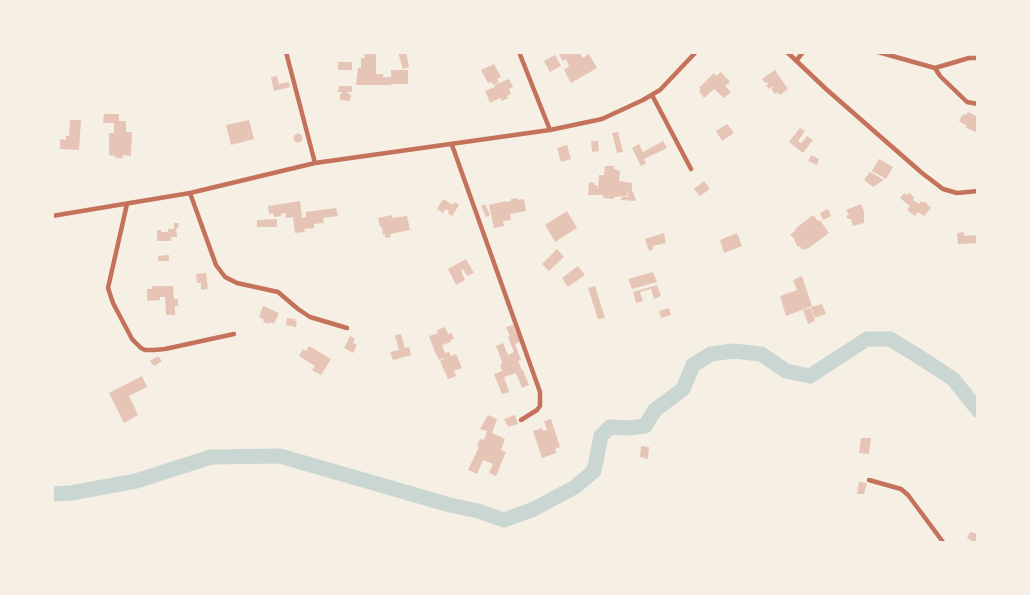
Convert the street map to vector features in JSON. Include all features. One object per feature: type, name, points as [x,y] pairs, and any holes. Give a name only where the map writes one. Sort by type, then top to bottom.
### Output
[{"type":"street","points":[[286,52],[315,163]]},
{"type":"street","points":[[519,52],[550,130]]},
{"type":"street","points":[[52,216],[189,193],[315,163],[550,130],[602,119],[621,112],[660,90],[696,52]]},
{"type":"street","points":[[787,52],[922,173],[943,189],[957,193],[978,191]]},
{"type":"street","points":[[796,61],[803,52]]},
{"type":"street","points":[[878,52],[934,68],[969,58],[978,58]]},
{"type":"street","points":[[934,68],[967,102],[978,104]]},
{"type":"street","points":[[652,95],[691,169]]},
{"type":"street","points":[[452,145],[540,392],[540,406],[537,411],[521,420]]},
{"type":"street","points":[[189,193],[216,265],[225,277],[237,283],[278,292],[310,317],[347,328]]},
{"type":"street","points":[[127,204],[108,288],[113,303],[132,339],[145,350],[165,349],[234,334]]},
{"type":"street","points":[[869,480],[902,489],[943,543]]},
{"type":"building","points":[[398,52],[406,52],[409,67],[403,69]]},
{"type":"building","points":[[579,52],[583,58],[589,54],[597,68],[571,83],[564,70],[569,66],[566,59],[563,61],[558,53]]},
{"type":"building","points":[[364,53],[376,53],[376,74],[383,74],[383,77],[391,77],[391,70],[408,70],[408,84],[356,85],[358,68],[361,68],[361,58],[365,58]]},
{"type":"building","points":[[555,55],[561,66],[550,72],[544,61]]},
{"type":"building","points":[[338,62],[352,62],[352,70],[338,70]]},
{"type":"building","points":[[494,64],[501,77],[497,79],[499,82],[493,85],[491,82],[488,83],[481,70]]},
{"type":"building","points":[[775,70],[788,89],[780,95],[778,92],[775,94],[771,89],[772,86],[769,89],[767,82],[765,83],[762,79]]},
{"type":"building","points":[[721,72],[730,82],[725,86],[731,92],[724,98],[714,89],[704,98],[699,88],[714,73],[716,76]]},
{"type":"building","points":[[277,76],[279,84],[289,82],[290,87],[274,91],[271,77]]},
{"type":"building","points":[[509,79],[513,87],[509,89],[511,94],[507,96],[508,98],[502,101],[500,98],[490,103],[485,91]]},
{"type":"building","points":[[339,86],[352,86],[352,92],[346,92],[351,95],[350,101],[340,100],[342,92],[338,92]]},
{"type":"building","points":[[968,112],[978,117],[978,133],[966,128],[967,126],[959,121],[963,114],[966,115]]},
{"type":"building","points":[[104,114],[119,114],[119,121],[126,121],[126,132],[132,132],[131,156],[123,155],[123,158],[115,158],[116,156],[109,155],[109,133],[114,133],[114,123],[103,123]]},
{"type":"building","points":[[70,120],[81,120],[79,150],[60,149],[60,139],[66,140],[66,136],[69,136]]},
{"type":"building","points":[[249,120],[254,139],[231,145],[226,125]]},
{"type":"building","points":[[727,124],[734,133],[722,141],[716,131]]},
{"type":"building","points":[[800,128],[805,131],[798,141],[801,143],[807,136],[813,140],[803,153],[789,142]]},
{"type":"building","points":[[618,132],[623,152],[617,153],[612,133]]},
{"type":"building","points":[[298,134],[302,138],[298,142],[294,138]]},
{"type":"building","points":[[591,141],[598,141],[599,151],[592,152]]},
{"type":"building","points":[[663,141],[667,148],[644,159],[646,163],[641,166],[632,148],[639,144],[643,152]]},
{"type":"building","points":[[567,145],[571,159],[561,162],[557,148]]},
{"type":"building","points":[[811,155],[819,159],[817,165],[808,161]]},
{"type":"building","points":[[879,159],[893,167],[886,179],[872,171]]},
{"type":"building","points":[[605,166],[614,166],[614,169],[620,171],[619,181],[632,183],[635,201],[621,200],[622,197],[628,197],[628,188],[627,196],[614,197],[614,199],[603,198],[603,195],[588,195],[589,182],[595,183],[598,189],[599,175],[604,175]]},
{"type":"building","points":[[870,172],[884,180],[873,187],[864,180]]},
{"type":"building","points":[[704,181],[710,189],[700,196],[694,189]]},
{"type":"building","points":[[904,193],[907,195],[909,193],[919,204],[924,201],[931,208],[924,216],[918,212],[915,216],[907,210],[910,206],[900,198]]},
{"type":"building","points":[[517,198],[518,200],[524,199],[526,211],[510,214],[511,220],[503,221],[504,226],[494,228],[489,205]]},
{"type":"building","points":[[443,199],[453,205],[454,202],[459,205],[452,216],[446,209],[443,213],[437,209]]},
{"type":"building","points":[[300,201],[302,218],[306,217],[306,212],[336,208],[338,216],[323,218],[324,223],[314,224],[314,228],[304,229],[305,232],[295,233],[293,217],[286,218],[286,213],[274,217],[273,213],[269,214],[268,206]]},
{"type":"building","points":[[485,204],[490,215],[486,217],[481,206]]},
{"type":"building","points":[[861,204],[864,223],[853,226],[851,219],[846,216],[849,215],[846,210]]},
{"type":"building","points":[[828,209],[831,216],[823,220],[820,213]]},
{"type":"building","points":[[567,211],[577,228],[555,242],[545,225]]},
{"type":"building","points":[[392,215],[392,218],[407,216],[410,230],[390,234],[391,237],[385,238],[378,218]]},
{"type":"building","points":[[813,215],[818,221],[820,220],[829,233],[809,248],[802,250],[790,235]]},
{"type":"building","points":[[277,219],[277,227],[257,227],[257,220]]},
{"type":"building","points":[[174,223],[179,223],[176,229],[177,237],[171,237],[171,241],[157,241],[157,230],[168,232],[168,229],[174,229]]},
{"type":"building","points":[[964,232],[964,236],[978,235],[978,243],[958,244],[957,233]]},
{"type":"building","points":[[664,233],[666,243],[653,246],[653,249],[649,251],[645,239]]},
{"type":"building","points":[[737,233],[742,246],[724,253],[720,240]]},
{"type":"building","points":[[557,249],[564,257],[549,271],[542,264]]},
{"type":"building","points":[[169,255],[169,261],[158,261],[158,256]]},
{"type":"building","points":[[466,259],[474,273],[467,276],[463,269],[461,271],[465,280],[456,285],[448,269]]},
{"type":"building","points":[[578,266],[585,275],[568,287],[562,278]]},
{"type":"building","points":[[653,272],[657,282],[632,289],[628,279]]},
{"type":"building","points":[[206,273],[208,289],[201,290],[201,283],[197,283],[196,274]]},
{"type":"building","points":[[802,276],[812,306],[786,316],[780,296],[797,290],[793,280]]},
{"type":"building","points":[[657,285],[661,296],[654,299],[651,289],[640,292],[643,301],[636,303],[633,292]]},
{"type":"building","points":[[152,286],[173,286],[174,299],[178,299],[175,315],[166,315],[165,297],[160,297],[160,300],[147,301],[147,289],[152,289]]},
{"type":"building","points":[[595,286],[605,318],[598,319],[588,288]]},
{"type":"building","points":[[822,304],[826,314],[815,318],[811,307]]},
{"type":"building","points":[[263,306],[279,313],[274,324],[263,322],[264,320],[259,317]]},
{"type":"building","points":[[669,308],[671,315],[661,318],[659,311]]},
{"type":"building","points":[[811,308],[815,321],[808,324],[803,310]]},
{"type":"building","points":[[287,318],[297,321],[296,327],[286,325]]},
{"type":"building","points":[[513,325],[520,342],[515,344],[521,360],[518,361],[529,385],[522,388],[516,373],[504,377],[509,392],[502,394],[494,374],[502,371],[501,359],[496,346],[503,343],[508,355],[514,352],[506,327]]},
{"type":"building","points":[[445,327],[448,334],[452,333],[454,339],[442,345],[445,353],[449,352],[451,356],[456,354],[462,368],[454,371],[456,376],[448,379],[440,361],[447,357],[439,360],[429,336]]},
{"type":"building","points":[[401,334],[405,348],[409,347],[411,355],[393,360],[390,352],[399,350],[395,335]]},
{"type":"building","points":[[350,336],[355,339],[353,343],[357,345],[353,353],[344,348]]},
{"type":"building","points":[[309,346],[331,359],[321,375],[312,370],[315,366],[299,356],[303,349],[306,351]]},
{"type":"building","points":[[158,356],[162,361],[154,366],[150,361]]},
{"type":"building","points":[[142,376],[147,387],[129,396],[138,415],[124,423],[109,393]]},
{"type":"building","points":[[488,415],[497,419],[492,433],[505,439],[501,450],[506,452],[496,476],[489,473],[493,464],[483,460],[477,474],[468,470],[479,447],[477,446],[480,439],[484,440],[487,431],[480,429]]},
{"type":"building","points":[[515,415],[518,424],[508,427],[504,419]]},
{"type":"building","points":[[551,419],[560,447],[555,449],[556,453],[542,458],[533,431],[542,428],[543,431],[547,430],[544,421]]},
{"type":"building","points":[[861,438],[871,438],[869,454],[859,453]]},
{"type":"building","points":[[641,446],[649,447],[648,459],[640,457]]},
{"type":"building","points":[[859,482],[867,483],[864,494],[857,494]]},
{"type":"building","points":[[970,532],[978,534],[978,542],[967,538]]},
{"type":"waterway","points":[[52,494],[71,493],[136,481],[211,457],[280,456],[504,520],[534,509],[575,487],[594,471],[601,436],[610,427],[645,426],[655,410],[683,389],[693,365],[711,354],[733,351],[761,354],[786,371],[810,376],[867,339],[890,339],[953,379],[978,410]]}]
